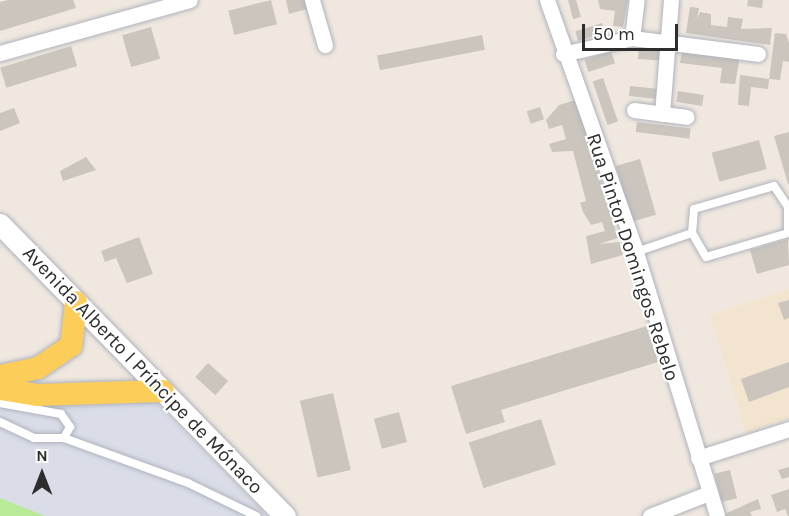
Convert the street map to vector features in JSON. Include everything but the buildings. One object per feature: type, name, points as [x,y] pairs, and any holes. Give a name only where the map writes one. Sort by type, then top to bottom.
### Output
[{"type":"main road","name":"Avenida Alberto I Príncipe de Mónaco","points":[[0,224],[285,516]]},
{"type":"main road","points":[[0,376],[38,368],[71,346],[76,302]]},
{"type":"main road","points":[[0,389],[36,394],[163,391]]},
{"type":"street","points":[[0,53],[104,22],[190,0]]},
{"type":"street","points":[[312,0],[325,45]]},
{"type":"street","name":"Rua Pintor Domingos Rebelo","points":[[547,0],[563,54],[636,252],[717,516]]},
{"type":"street","points":[[632,38],[637,0]]},
{"type":"street","points":[[662,114],[671,0]]},
{"type":"street","points":[[563,54],[632,38],[758,54]]},
{"type":"street","points":[[634,111],[687,117]]},
{"type":"street","points":[[698,458],[789,429]]},
{"type":"street","points":[[647,515],[710,493]]},
{"type":"lane","points":[[774,186],[788,207],[788,233],[706,257],[692,233],[693,209],[774,186]]},
{"type":"lane","points":[[636,252],[692,233]]},
{"type":"lane","points":[[0,403],[62,414],[70,427],[64,438]]},
{"type":"lane","points":[[0,422],[33,438],[64,438],[217,493],[256,516]]},
{"type":"shaded area","points":[[789,289],[789,419],[746,433],[710,315]]},
{"type":"shaded area","points":[[147,393],[268,516],[0,516],[0,394]]},
{"type":"green space","points":[[0,498],[45,516],[0,516]]}]
